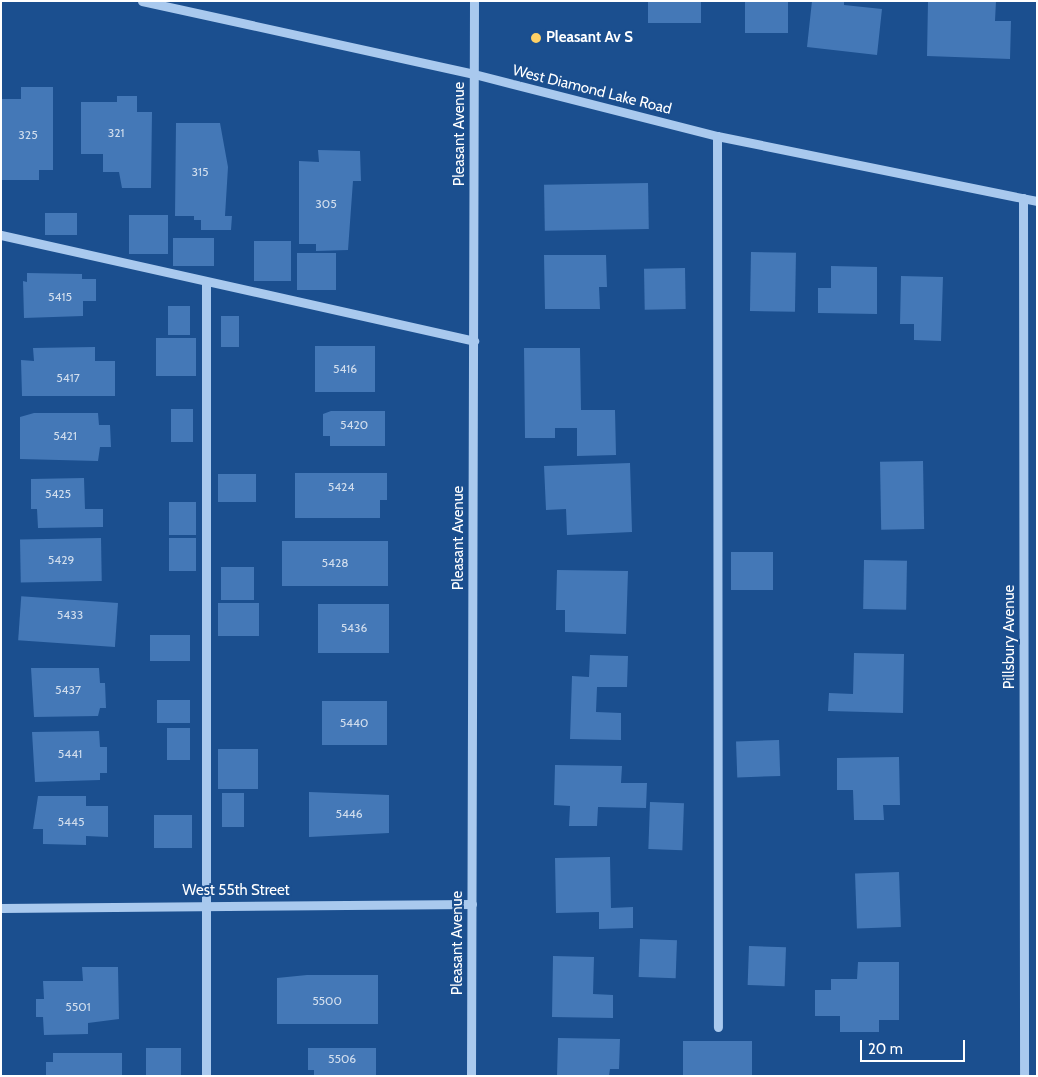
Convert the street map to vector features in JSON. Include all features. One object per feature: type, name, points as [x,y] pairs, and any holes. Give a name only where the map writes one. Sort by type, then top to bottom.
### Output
[{"type":"street","name":"West Diamond Lake Road","points":[[142,1],[474,74],[717,136],[1037,201]]},
{"type":"street","name":"Pleasant Avenue","points":[[472,1076],[474,1]]},
{"type":"street","points":[[717,136],[718,1027]]},
{"type":"street","name":"Pillsbury Avenue","points":[[1023,198],[1024,1076]]},
{"type":"street","points":[[1,235],[474,341]]},
{"type":"street","points":[[206,282],[206,1076]]},
{"type":"street","name":"West 55th Street","points":[[1,908],[472,904]]},
{"type":"building","points":[[648,1],[701,1],[701,23],[648,23]]},
{"type":"building","points":[[745,1],[788,1],[788,33],[745,33]]},
{"type":"building","points":[[812,1],[844,1],[844,5],[882,9],[877,55],[807,47]]},
{"type":"building","points":[[928,1],[996,1],[995,21],[1011,21],[1010,59],[927,56]]},
{"type":"building","points":[[21,87],[53,87],[53,170],[39,170],[39,180],[2,180],[2,99],[21,99]]},
{"type":"building","points":[[117,96],[137,96],[137,112],[152,112],[151,188],[122,188],[119,172],[103,172],[103,154],[81,154],[81,102],[117,102]]},
{"type":"building","points":[[176,123],[220,123],[228,167],[225,216],[232,216],[231,230],[201,230],[201,220],[194,220],[194,216],[175,216]]},
{"type":"building","points":[[318,150],[360,151],[361,181],[353,181],[348,250],[316,251],[316,244],[299,244],[299,161],[319,162]]},
{"type":"building","points":[[648,183],[649,229],[545,231],[544,185]]},
{"type":"building","points":[[45,213],[77,213],[77,235],[45,235]]},
{"type":"building","points":[[129,215],[168,215],[168,254],[129,254]]},
{"type":"building","points":[[173,238],[214,238],[214,266],[173,266]]},
{"type":"building","points":[[254,241],[291,241],[291,281],[254,281]]},
{"type":"building","points":[[751,252],[796,253],[795,312],[750,311]]},
{"type":"building","points":[[297,253],[336,253],[336,290],[297,290]]},
{"type":"building","points":[[544,255],[606,255],[607,287],[599,287],[600,309],[545,309]]},
{"type":"building","points":[[831,266],[877,267],[877,314],[818,313],[818,288],[831,288]]},
{"type":"building","points":[[685,268],[686,309],[645,310],[644,269]]},
{"type":"building","points":[[27,273],[82,274],[82,279],[96,279],[96,301],[83,301],[83,316],[24,318],[23,281],[27,282]]},
{"type":"building","points":[[901,276],[943,277],[941,341],[914,340],[914,324],[900,324]]},
{"type":"building","points":[[168,306],[190,306],[190,335],[168,335]]},
{"type":"building","points":[[221,316],[239,316],[239,347],[221,347]]},
{"type":"building","points":[[156,338],[196,338],[196,376],[156,376]]},
{"type":"building","points":[[315,346],[375,346],[375,392],[315,392]]},
{"type":"building","points":[[95,347],[95,361],[115,361],[115,396],[22,396],[21,360],[34,361],[33,348]]},
{"type":"building","points":[[524,348],[580,348],[581,410],[615,410],[616,455],[577,456],[577,428],[555,428],[555,438],[525,438]]},
{"type":"building","points":[[171,409],[193,409],[193,442],[171,442]]},
{"type":"building","points":[[331,411],[385,411],[385,446],[330,446],[330,436],[323,436],[323,414]]},
{"type":"building","points":[[34,413],[98,413],[99,425],[110,425],[111,447],[100,447],[98,461],[20,459],[20,417]]},
{"type":"building","points":[[923,461],[924,529],[881,530],[880,462]]},
{"type":"building","points":[[630,463],[632,532],[567,535],[566,509],[546,510],[544,466]]},
{"type":"building","points":[[295,473],[387,473],[387,500],[380,500],[380,518],[295,518]]},
{"type":"building","points":[[218,474],[256,474],[256,502],[218,502]]},
{"type":"building","points":[[84,478],[85,509],[103,509],[103,527],[38,528],[37,509],[31,509],[31,479]]},
{"type":"building","points":[[169,502],[196,502],[196,535],[169,535]]},
{"type":"building","points":[[101,538],[102,581],[21,582],[20,539]]},
{"type":"building","points":[[169,538],[196,538],[196,571],[169,571]]},
{"type":"building","points":[[282,541],[388,541],[388,586],[282,586]]},
{"type":"building","points":[[731,552],[773,552],[773,590],[731,590]]},
{"type":"building","points":[[864,560],[907,561],[906,610],[863,609]]},
{"type":"building","points":[[221,567],[254,567],[254,600],[221,600]]},
{"type":"building","points":[[557,570],[628,571],[626,634],[565,632],[565,610],[556,610]]},
{"type":"building","points":[[21,596],[118,603],[115,647],[18,640]]},
{"type":"building","points":[[218,603],[259,603],[259,636],[218,636]]},
{"type":"building","points":[[318,604],[389,604],[389,653],[318,653]]},
{"type":"building","points":[[150,635],[190,635],[190,661],[150,661]]},
{"type":"building","points":[[854,653],[904,654],[903,713],[828,711],[829,693],[853,694]]},
{"type":"building","points":[[590,655],[628,656],[627,687],[597,687],[596,712],[621,713],[621,740],[570,739],[572,676],[589,677]]},
{"type":"building","points":[[31,668],[99,668],[100,683],[105,683],[106,708],[100,708],[98,716],[34,717]]},
{"type":"building","points":[[157,700],[190,700],[190,723],[157,723]]},
{"type":"building","points":[[322,701],[387,701],[387,745],[322,745]]},
{"type":"building","points":[[167,728],[190,728],[190,760],[167,760]]},
{"type":"building","points":[[99,731],[100,747],[107,747],[107,773],[100,773],[100,780],[35,782],[32,732]]},
{"type":"building","points":[[779,740],[780,776],[737,777],[736,742]]},
{"type":"building","points":[[218,749],[258,749],[258,789],[218,789]]},
{"type":"building","points":[[899,757],[900,805],[883,805],[884,820],[854,820],[853,790],[837,790],[837,758]]},
{"type":"building","points":[[555,765],[622,766],[621,783],[647,783],[646,808],[598,807],[597,826],[569,826],[570,806],[554,805]]},
{"type":"building","points":[[309,792],[389,795],[389,833],[309,837]]},
{"type":"building","points":[[222,793],[244,793],[244,827],[222,827]]},
{"type":"building","points":[[38,796],[86,796],[86,806],[108,806],[108,837],[86,836],[86,845],[43,844],[43,829],[33,829]]},
{"type":"building","points":[[650,802],[684,803],[682,850],[648,849]]},
{"type":"building","points":[[154,815],[192,815],[192,848],[154,848]]},
{"type":"building","points":[[610,857],[611,908],[633,907],[633,928],[599,929],[599,912],[556,913],[555,858]]},
{"type":"building","points":[[899,872],[901,927],[857,929],[855,874]]},
{"type":"building","points":[[640,939],[677,940],[676,978],[639,977]]},
{"type":"building","points":[[749,946],[786,947],[785,986],[748,985]]},
{"type":"building","points":[[553,956],[594,957],[593,994],[613,995],[613,1018],[552,1017]]},
{"type":"building","points":[[858,962],[899,962],[899,1020],[879,1020],[879,1032],[840,1032],[840,1016],[815,1016],[815,990],[831,990],[831,979],[857,979]]},
{"type":"building","points":[[82,967],[118,967],[119,1019],[88,1023],[88,1034],[44,1035],[43,1017],[36,1017],[36,999],[44,999],[43,981],[83,981]]},
{"type":"building","points":[[307,975],[378,975],[378,1024],[277,1024],[277,978]]},
{"type":"building","points":[[558,1038],[620,1039],[619,1069],[610,1069],[609,1076],[557,1076]]},
{"type":"building","points":[[683,1041],[752,1041],[752,1076],[683,1076]]},
{"type":"building","points":[[146,1048],[181,1048],[181,1076],[146,1076]]},
{"type":"building","points":[[308,1048],[376,1048],[376,1076],[314,1076],[314,1070],[308,1070]]},
{"type":"building","points":[[53,1053],[122,1053],[122,1076],[46,1076],[46,1062],[53,1062]]},
{"type":"place","name":"Pleasant Av S","points":[[536,38]]}]
